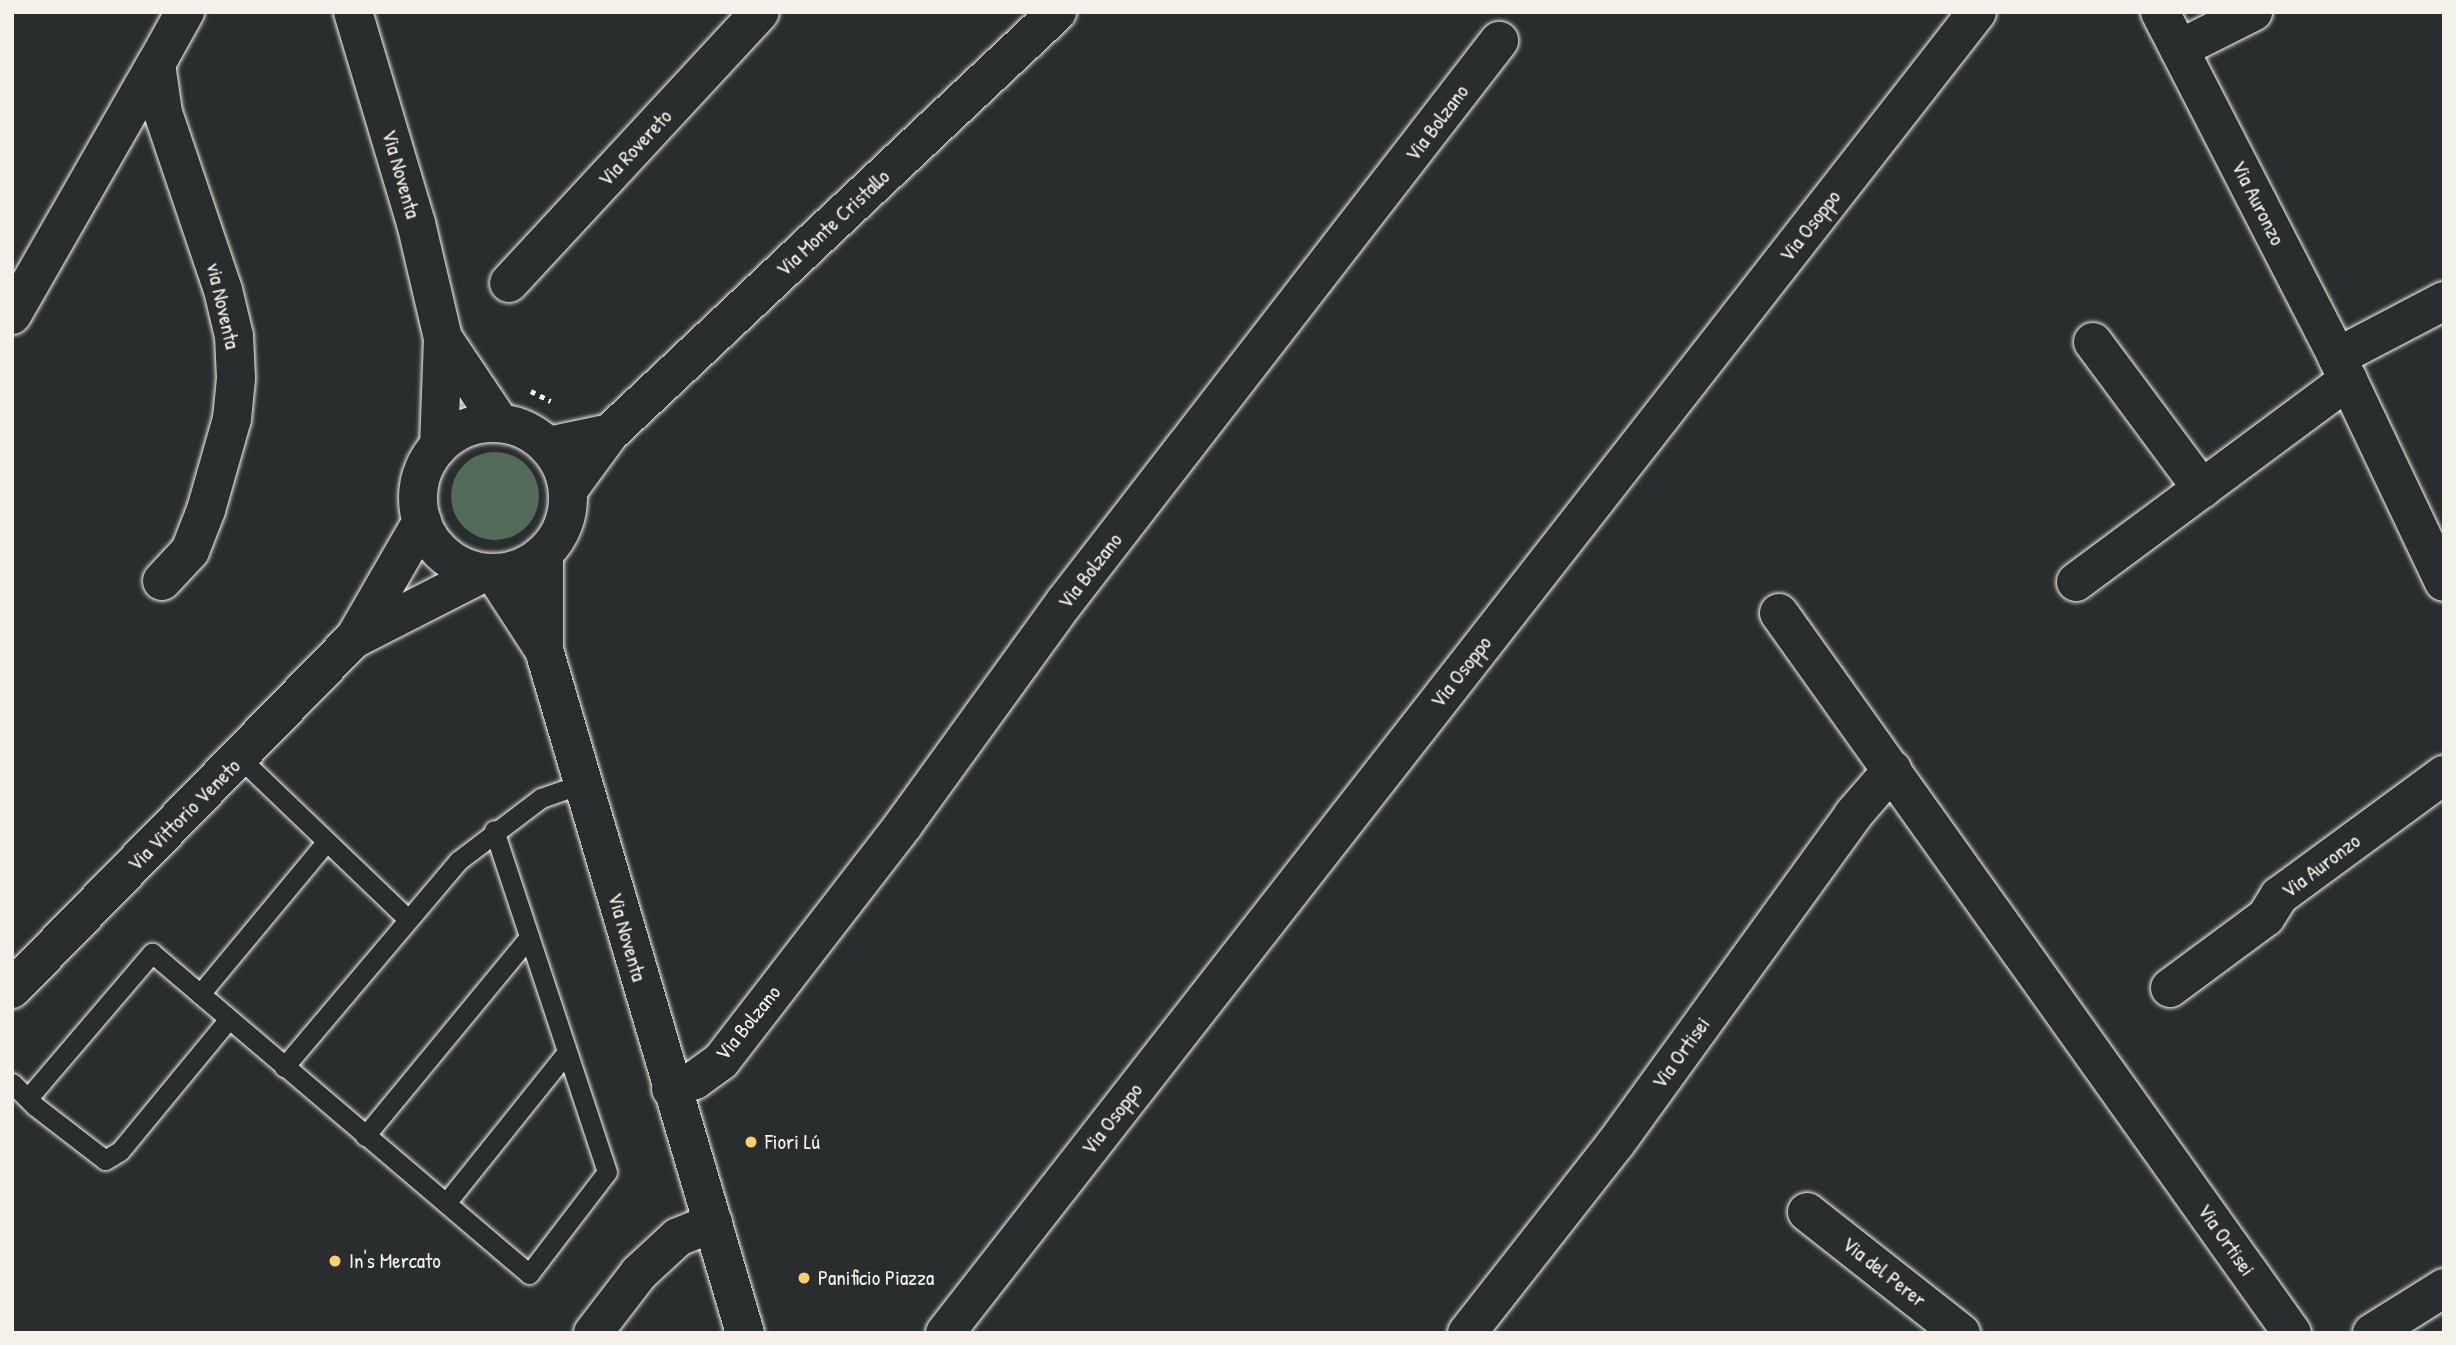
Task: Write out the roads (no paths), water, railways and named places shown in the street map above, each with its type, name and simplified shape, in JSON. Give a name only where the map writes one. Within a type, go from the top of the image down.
[{"type":"street","points":[[12,315],[185,12]]},
{"type":"street","name":"Via Noventa","points":[[353,12],[416,222],[443,338],[439,446]]},
{"type":"street","name":"Via Rovereto","points":[[509,283],[760,12]]},
{"type":"street","name":"Via Monte Cristallo","points":[[569,489],[610,433],[1057,12]]},
{"type":"street","name":"Via Osoppo","points":[[945,1333],[1978,12]]},
{"type":"street","name":"Via Auronzo","points":[[2160,12],[2343,368],[2444,582]]},
{"type":"street","points":[[2179,49],[2253,12]]},
{"type":"street","name":"Via Bolzano","points":[[671,1088],[695,1080],[721,1061],[904,824],[1065,603],[1499,41]]},
{"type":"street","name":"via Noventa","points":[[156,64],[163,113],[223,290],[234,336],[236,378],[232,419],[206,510],[190,551],[162,581]]},
{"type":"street","points":[[2076,582],[2202,489],[2343,368],[2444,301]]},
{"type":"street","name":"Via Noventa","points":[[443,338],[500,423]]},
{"type":"street","points":[[2093,342],[2202,489]]},
{"type":"street","points":[[500,423],[526,430],[548,446],[562,466],[569,489],[565,522],[544,554],[520,569],[488,573],[445,555],[422,521],[420,481],[439,446],[466,428],[500,423]]},
{"type":"street","points":[[548,446],[610,433]]},
{"type":"street","name":"Via Vittorio Veneto","points":[[12,989],[354,639],[422,521]]},
{"type":"street","name":"Via Noventa","points":[[544,554],[544,650],[580,784],[745,1333]]},
{"type":"street","name":"Via Noventa","points":[[488,573],[544,650]]},
{"type":"street","name":"Via Vittorio Veneto","points":[[354,639],[488,573]]},
{"type":"street","name":"Via Ortisei","points":[[1779,613],[2292,1333]]},
{"type":"street","name":"Via Ortisei","points":[[1466,1333],[1616,1143],[1853,815],[1892,770]]},
{"type":"street","name":"Via Auronzo","points":[[2170,988],[2266,917],[2279,896],[2444,775]]},
{"type":"street","name":"Via del Perer","points":[[1807,1212],[1961,1333]]},
{"type":"street","points":[[593,1333],[639,1273],[678,1237],[713,1223]]},
{"type":"street","points":[[2372,1333],[2440,1297]]},
{"type":"lane","points":[[240,758],[408,919]]},
{"type":"lane","points":[[284,1067],[458,861],[494,830],[541,798],[580,784]]},
{"type":"lane","points":[[28,1098],[152,953],[529,1275],[607,1172],[494,830]]},
{"type":"lane","points":[[200,994],[326,842]]},
{"type":"lane","points":[[365,1136],[529,937]]},
{"type":"lane","points":[[12,1083],[105,1160],[120,1151],[229,1018]]},
{"type":"lane","points":[[446,1203],[567,1052]]},
{"type":"place","name":"Fiori Lú","points":[[751,1142]]},
{"type":"place","name":"In's Mercato","points":[[335,1261]]},
{"type":"place","name":"Panificio Piazza","points":[[804,1278]]}]
